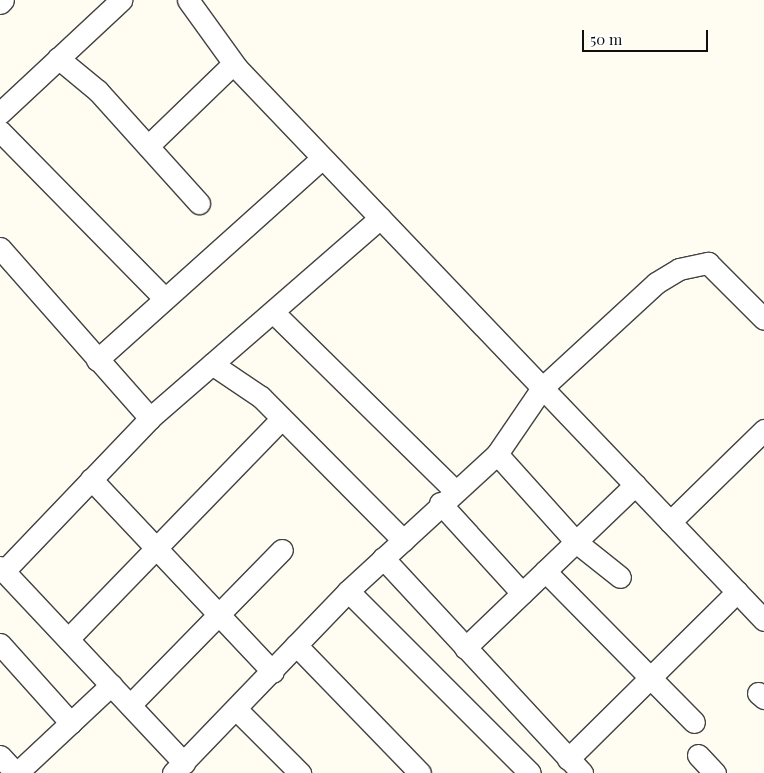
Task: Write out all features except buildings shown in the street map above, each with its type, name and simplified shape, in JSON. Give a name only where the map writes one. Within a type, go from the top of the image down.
[{"type":"street","points":[[0,3],[3,0]]},
{"type":"street","points":[[0,112],[121,0]]},
{"type":"street","points":[[188,0],[233,64],[764,620]]},
{"type":"street","points":[[58,58],[98,91],[199,203]]},
{"type":"street","points":[[148,146],[233,64]]},
{"type":"street","points":[[0,131],[165,299]]},
{"type":"street","points":[[97,360],[322,158]]},
{"type":"street","points":[[380,218],[150,418],[91,479],[4,577],[68,639],[130,705],[178,768],[273,672],[296,644],[348,591],[447,496],[497,454],[542,388],[656,282],[679,269],[708,263],[764,319]]},
{"type":"street","points":[[4,262],[150,418]]},
{"type":"street","points":[[273,312],[447,496],[522,593]]},
{"type":"street","points":[[212,364],[261,397],[403,540]]},
{"type":"street","points":[[68,639],[158,549],[281,419]]},
{"type":"street","points":[[670,522],[764,430]]},
{"type":"street","points":[[497,454],[576,542],[620,578]]},
{"type":"street","points":[[91,479],[273,672]]},
{"type":"street","points":[[465,648],[635,486]]},
{"type":"street","points":[[130,705],[282,550]]},
{"type":"street","points":[[383,558],[575,766],[651,678],[737,592]]},
{"type":"street","points":[[545,571],[694,722]]},
{"type":"street","points":[[348,591],[530,773]]},
{"type":"street","points":[[0,644],[71,722]]},
{"type":"street","points":[[296,644],[420,773]]},
{"type":"street","points":[[0,756],[16,773],[111,685]]},
{"type":"street","points":[[236,708],[300,773]]},
{"type":"street","points":[[698,755],[715,773]]}]
